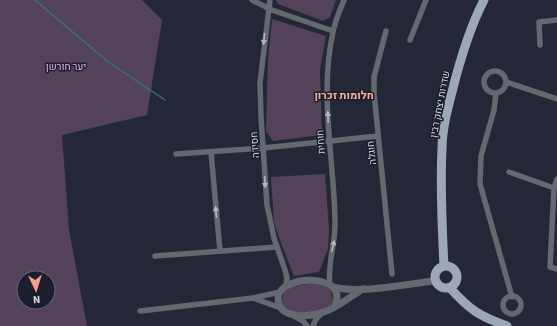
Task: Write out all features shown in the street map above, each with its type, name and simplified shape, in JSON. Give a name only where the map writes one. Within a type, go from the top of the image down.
[{"type":"main road","name":"שדרות יצחק רבין","points":[[444,266],[442,222],[442,149],[445,120],[461,56],[484,0]]},
{"type":"main road","points":[[444,266],[448,266],[454,270],[457,276],[456,283],[450,288],[442,289],[434,280],[434,276],[437,269],[444,266]]},
{"type":"main road","points":[[450,288],[474,311],[488,319],[508,326]]},
{"type":"street","points":[[252,0],[268,8],[333,31]]},
{"type":"street","name":"חסידה","points":[[270,0],[260,83],[267,205],[276,247],[287,278],[286,286]]},
{"type":"street","name":"חוחית","points":[[332,286],[329,270],[335,239],[335,222],[326,81],[333,31],[344,0]]},
{"type":"street","points":[[410,40],[426,0]]},
{"type":"street","points":[[540,45],[539,22],[557,20]]},
{"type":"street","name":"חוגלה","points":[[386,32],[374,77],[374,93],[392,274]]},
{"type":"street","points":[[493,72],[503,75],[506,82],[504,88],[496,93],[489,91],[484,86],[486,75],[493,72]]},
{"type":"street","points":[[506,82],[557,99]]},
{"type":"street","points":[[496,93],[494,110],[481,156],[480,184],[512,297]]},
{"type":"street","points":[[176,154],[264,148],[378,136]]},
{"type":"street","points":[[211,152],[220,251]]},
{"type":"street","points":[[509,172],[554,188]]},
{"type":"street","points":[[557,179],[554,188],[554,229],[550,267],[557,269]]},
{"type":"street","points":[[155,256],[276,247]]},
{"type":"street","points":[[281,308],[278,300],[280,292],[286,286],[306,281],[326,282],[342,290],[363,289],[434,280]]},
{"type":"street","points":[[332,286],[337,297],[334,307]]},
{"type":"street","points":[[313,326],[316,319],[322,313],[363,289]]},
{"type":"street","points":[[140,311],[253,298],[280,292]]},
{"type":"street","points":[[253,298],[281,308],[288,314],[304,321],[307,326]]},
{"type":"street","points":[[292,315],[322,313]]},
{"type":"green space","name":"יער חורשן","points":[[0,0],[142,0],[162,20],[147,115],[62,135],[69,230],[87,326],[0,326]]},
{"type":"green space","points":[[276,0],[336,0],[330,17],[323,21],[278,4]]},
{"type":"green space","points":[[272,19],[326,36],[320,69],[322,135],[273,141],[266,131],[268,59]]},
{"type":"green space","points":[[325,174],[329,230],[328,249],[319,272],[294,276],[274,222],[271,177]]},
{"type":"green space","points":[[321,284],[330,290],[332,303],[327,309],[300,313],[293,312],[284,307],[282,300],[284,292],[292,286]]},
{"type":"waterway","points":[[35,0],[107,61],[165,100]]},
{"type":"district","name":"חלומות זכרון","points":[[344,95]]}]
